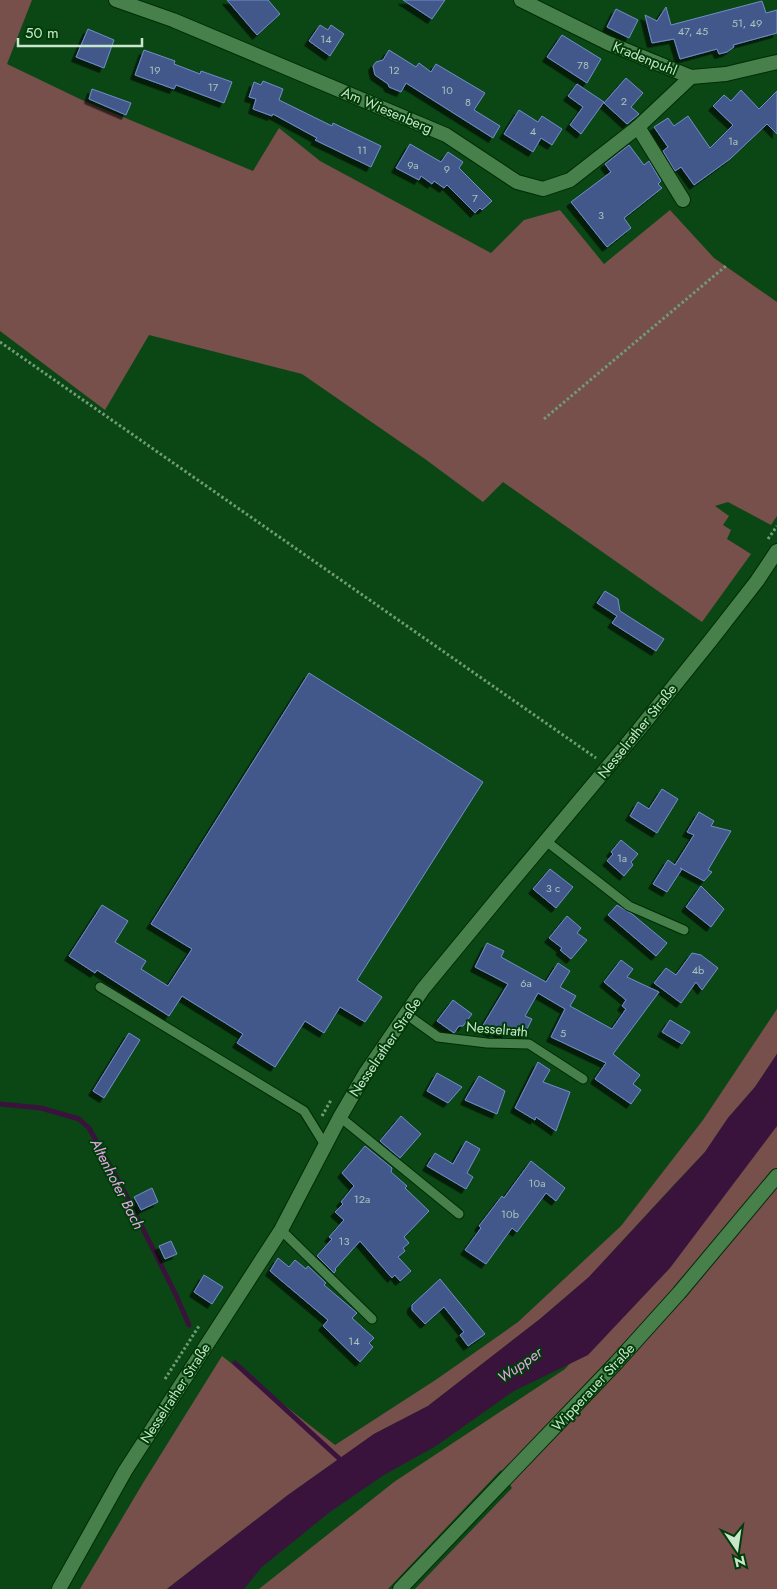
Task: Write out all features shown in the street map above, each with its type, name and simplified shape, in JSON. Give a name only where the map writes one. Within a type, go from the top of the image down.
[{"type":"street","name":"Am Wiesenberg","points":[[116,0],[173,20],[446,135],[517,182],[543,189],[570,180],[638,127],[691,77]]},
{"type":"street","name":"Kradenpuhl","points":[[520,0],[608,43],[691,77],[726,74],[777,62]]},
{"type":"street","points":[[638,127],[683,200]]},
{"type":"street","name":"Nesselrather Straße","points":[[59,1589],[125,1471],[280,1230],[365,1074],[423,989],[637,732],[711,640],[777,552]]},
{"type":"street","name":"Wipperauer Straße","points":[[400,1589],[616,1363],[679,1293],[777,1176]]},
{"type":"lane","points":[[546,841],[629,906],[684,930]]},
{"type":"lane","points":[[100,987],[304,1112],[325,1146]]},
{"type":"lane","name":"Nesselrath","points":[[406,1014],[438,1037],[487,1043],[529,1044],[583,1079]]},
{"type":"lane","points":[[340,1117],[459,1214]]},
{"type":"lane","points":[[280,1230],[372,1319]]},
{"type":"path","points":[[544,419],[727,265]]},
{"type":"path","points":[[0,342],[596,758]]},
{"type":"shaded area","points":[[0,0],[32,0],[7,64],[82,100],[253,171],[279,128],[320,161],[491,253],[524,220],[560,210],[604,264],[670,210],[714,258],[777,302],[777,516],[771,525],[728,502],[715,506],[729,516],[723,525],[731,530],[727,539],[751,554],[702,622],[503,482],[483,502],[425,459],[302,374],[149,335],[105,410],[0,331]]},
{"type":"shaded area","points":[[777,1009],[777,1054],[755,1087],[728,1118],[705,1152],[589,1277],[540,1319],[428,1406],[374,1434],[288,1495],[167,1589],[80,1589],[222,1356],[335,1445],[437,1379],[518,1322],[621,1226],[703,1120]]},
{"type":"shaded area","points":[[777,1113],[777,1589],[415,1589],[512,1488],[501,1470],[388,1589],[259,1589],[394,1482],[565,1369],[733,1177]]},
{"type":"water","name":"Wupper","points":[[777,1054],[777,1126],[670,1268],[588,1355],[514,1391],[436,1446],[384,1475],[330,1512],[262,1567],[244,1589],[167,1589],[288,1495],[374,1434],[428,1406],[540,1319],[589,1277],[705,1152],[728,1118],[755,1087]]},
{"type":"building","points":[[227,0],[268,0],[280,14],[257,35]]},
{"type":"building","points":[[403,0],[445,0],[432,19]]},
{"type":"building","points":[[762,1],[766,13],[777,10],[777,33],[733,45],[734,47],[727,52],[719,54],[717,49],[680,59],[674,39],[652,43],[645,15],[657,21],[666,7],[671,25]]},
{"type":"building","points":[[616,9],[638,20],[629,38],[607,27]]},
{"type":"building","points":[[320,25],[328,30],[331,25],[344,34],[330,56],[309,41]]},
{"type":"building","points":[[88,29],[114,40],[104,68],[76,57]]},
{"type":"building","points":[[562,35],[601,59],[587,83],[547,57]]},
{"type":"building","points":[[144,50],[175,61],[174,64],[200,74],[201,71],[232,82],[224,103],[176,85],[174,89],[135,75]]},
{"type":"building","points":[[389,50],[416,67],[419,63],[431,72],[436,64],[485,93],[474,110],[500,126],[493,138],[406,83],[401,92],[389,87],[388,84],[375,75],[373,66],[376,62],[383,60]]},
{"type":"building","points":[[626,78],[643,93],[631,107],[639,114],[627,124],[604,103]]},
{"type":"building","points":[[263,81],[283,89],[279,100],[332,126],[333,123],[381,146],[371,167],[315,140],[317,138],[273,114],[272,116],[253,109],[256,99],[249,97],[254,82],[261,85]]},
{"type":"building","points":[[577,84],[604,102],[581,134],[570,125],[583,107],[568,96]]},
{"type":"building","points":[[92,89],[131,103],[126,115],[89,99]]},
{"type":"building","points":[[741,90],[759,109],[777,91],[777,134],[767,124],[730,159],[694,185],[681,167],[675,171],[663,151],[668,147],[654,127],[668,118],[674,126],[688,116],[710,148],[733,125],[713,106],[724,95],[731,101]]},
{"type":"building","points":[[519,110],[538,122],[542,116],[562,129],[552,145],[541,138],[533,152],[504,134]]},
{"type":"building","points":[[410,144],[441,162],[448,152],[463,162],[459,168],[492,201],[482,210],[480,208],[475,213],[447,185],[444,188],[434,181],[432,184],[421,176],[419,180],[396,168]]},
{"type":"building","points":[[629,145],[644,165],[649,161],[661,181],[658,184],[662,188],[624,218],[631,228],[607,247],[571,202],[611,172],[605,164]]},
{"type":"building","points":[[605,591],[618,599],[620,611],[664,639],[656,651],[612,623],[617,616],[597,603]]},
{"type":"building","points":[[309,673],[483,782],[357,980],[382,997],[365,1022],[340,1007],[324,1033],[305,1021],[275,1067],[237,1043],[243,1034],[182,996],[169,1016],[97,970],[95,973],[69,956],[102,905],[128,921],[115,942],[146,961],[141,969],[168,986],[192,949],[151,924]]},
{"type":"building","points":[[662,789],[678,799],[657,833],[630,816],[638,802],[649,809]]},
{"type":"building","points":[[699,812],[714,821],[711,826],[731,831],[708,870],[712,872],[704,881],[682,869],[667,892],[653,884],[668,860],[675,865],[694,835],[687,832]]},
{"type":"building","points":[[621,840],[638,854],[631,862],[633,865],[624,876],[607,861],[613,854],[611,852]]},
{"type":"building","points":[[550,869],[573,887],[556,908],[533,889]]},
{"type":"building","points":[[701,886],[724,909],[711,927],[686,907]]},
{"type":"building","points":[[617,905],[632,914],[667,943],[656,956],[608,915]]},
{"type":"building","points":[[567,916],[581,928],[577,933],[587,940],[571,959],[560,950],[562,948],[549,938]]},
{"type":"building","points":[[487,943],[504,951],[501,957],[546,982],[558,963],[570,971],[560,987],[576,996],[570,1006],[612,1029],[626,1009],[622,1006],[626,1000],[604,982],[621,960],[633,969],[627,977],[659,992],[613,1054],[640,1075],[633,1084],[641,1090],[631,1104],[595,1079],[606,1063],[551,1037],[565,1009],[538,993],[525,1016],[532,1019],[524,1035],[510,1027],[504,1036],[495,1030],[493,1033],[482,1027],[508,984],[475,967]]},
{"type":"building","points":[[692,953],[701,955],[718,968],[702,990],[696,982],[681,1003],[654,983],[666,968],[676,975]]},
{"type":"building","points":[[453,1000],[472,1014],[463,1026],[459,1026],[454,1033],[437,1021]]},
{"type":"building","points":[[670,1020],[690,1032],[682,1044],[662,1032]]},
{"type":"building","points":[[129,1033],[140,1040],[104,1098],[93,1091]]},
{"type":"building","points":[[538,1062],[550,1070],[543,1082],[570,1092],[556,1131],[536,1117],[535,1120],[515,1108]]},
{"type":"building","points":[[437,1073],[462,1087],[448,1103],[427,1091]]},
{"type":"building","points":[[479,1076],[505,1091],[497,1114],[465,1100]]},
{"type":"building","points":[[401,1116],[421,1134],[400,1158],[380,1141]]},
{"type":"building","points":[[466,1141],[480,1149],[467,1173],[473,1177],[466,1189],[427,1166],[435,1153],[453,1164]]},
{"type":"building","points":[[365,1146],[392,1168],[391,1172],[407,1186],[405,1188],[429,1211],[404,1237],[409,1243],[403,1248],[405,1251],[398,1257],[411,1271],[400,1281],[395,1275],[392,1278],[360,1241],[335,1269],[334,1273],[317,1256],[332,1239],[329,1237],[344,1220],[335,1212],[343,1204],[341,1202],[354,1186],[342,1173]]},
{"type":"building","points":[[531,1161],[565,1188],[556,1201],[546,1193],[517,1232],[512,1228],[486,1264],[465,1250],[481,1228],[479,1226],[502,1196],[504,1198]]},
{"type":"building","points":[[152,1188],[158,1202],[141,1210],[134,1197]]},
{"type":"building","points":[[171,1241],[177,1254],[165,1259],[159,1246]]},
{"type":"building","points":[[278,1258],[289,1267],[295,1260],[306,1269],[308,1266],[326,1283],[324,1285],[357,1313],[352,1318],[374,1338],[369,1343],[373,1347],[360,1362],[323,1326],[328,1320],[270,1271]]},
{"type":"building","points":[[204,1275],[223,1287],[212,1304],[194,1292]]},
{"type":"building","points":[[440,1279],[485,1334],[468,1346],[460,1335],[464,1332],[444,1307],[425,1324],[412,1310],[412,1305]]},
{"type":"waterway","name":"Altenhofer Bach","points":[[0,1104],[41,1108],[79,1119],[89,1128],[124,1191],[189,1325]]},
{"type":"waterway","name":"Altenhofer Bach","points":[[235,1363],[343,1462]]}]
